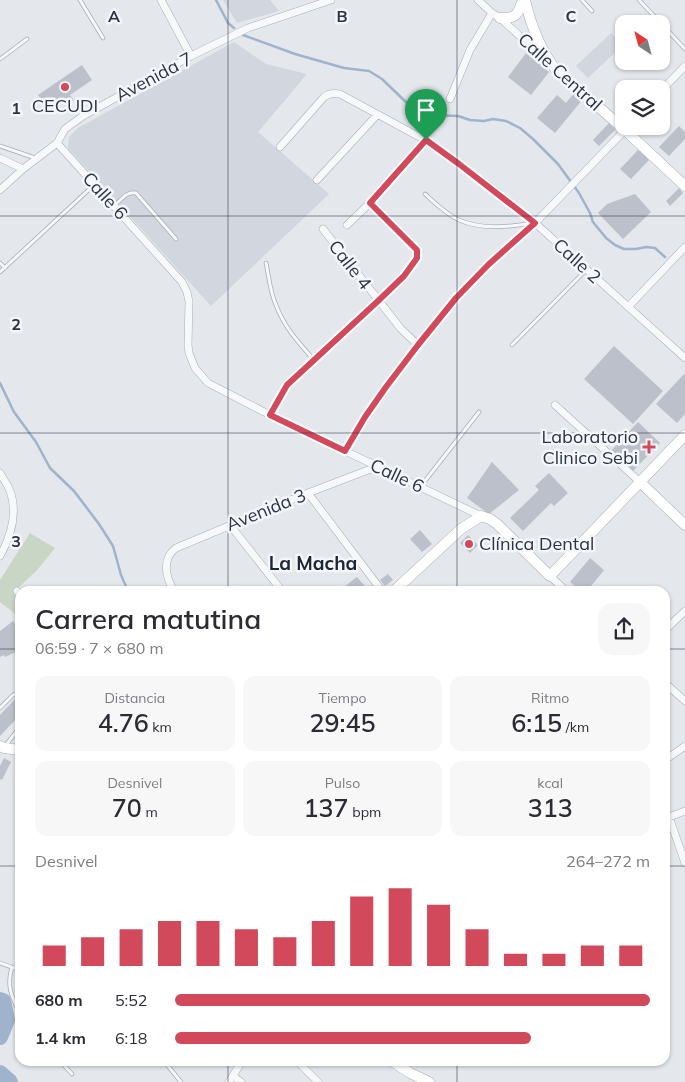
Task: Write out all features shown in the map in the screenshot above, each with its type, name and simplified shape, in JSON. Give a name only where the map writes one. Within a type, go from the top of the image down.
[{"type":"street","points":[[161,0],[191,56]]},
{"type":"street","name":"Avenida 7","points":[[0,190],[23,169],[57,143],[65,130],[82,116],[191,56],[248,28],[331,0]]},
{"type":"street","name":"Calle Central","points":[[478,0],[556,70],[615,119]]},
{"type":"street","points":[[450,99],[470,50],[496,15],[508,18],[513,17],[524,0]]},
{"type":"street","points":[[524,0],[537,41],[556,70]]},
{"type":"street","points":[[670,82],[685,66]]},
{"type":"street","name":"Calle 2","points":[[280,147],[324,97],[335,93],[340,94],[426,140],[486,183],[535,223],[685,358]]},
{"type":"street","points":[[317,180],[377,115]]},
{"type":"street","points":[[345,451],[365,417],[418,345],[456,298],[489,264],[535,223],[620,135]]},
{"type":"street","name":"Calle Central","points":[[633,135],[685,186]]},
{"type":"street","points":[[347,225],[370,203],[426,140]]},
{"type":"street","name":"Calle 6","points":[[57,143],[182,282],[189,302],[189,353],[198,374],[214,386],[270,415],[376,467],[490,519],[561,586]]},
{"type":"street","points":[[0,158],[23,169]]},
{"type":"street","points":[[270,415],[287,385],[404,276],[417,258],[417,250],[370,203]]},
{"type":"street","name":"Calle 4","points":[[323,230],[400,329],[418,345]]},
{"type":"street","points":[[628,306],[685,247]]},
{"type":"street","points":[[555,405],[685,525]]},
{"type":"street","points":[[550,576],[685,435]]},
{"type":"street","name":"Avenida 3","points":[[171,586],[166,565],[168,556],[176,548],[376,467]]},
{"type":"street","points":[[0,473],[10,490],[13,518],[6,544],[0,556]]},
{"type":"street","points":[[308,493],[378,586]]},
{"type":"street","points":[[402,586],[461,529],[481,516]]},
{"type":"street","points":[[230,525],[278,586]]},
{"type":"street","points":[[670,625],[685,610]]},
{"type":"street","points":[[670,688],[685,701]]},
{"type":"street","points":[[670,756],[685,746]]},
{"type":"street","points":[[1,749],[15,751]]},
{"type":"street","points":[[670,817],[685,811]]},
{"type":"street","points":[[670,820],[685,863]]},
{"type":"street","points":[[239,1066],[231,1079],[241,1082]]},
{"type":"street","points":[[302,1066],[318,1082]]},
{"type":"street","points":[[400,1066],[429,1082]]},
{"type":"lane","points":[[80,0],[103,38]]},
{"type":"lane","points":[[582,0],[592,11]]},
{"type":"lane","points":[[640,0],[685,49]]},
{"type":"lane","points":[[0,59],[27,39]]},
{"type":"lane","points":[[0,146],[37,159]]},
{"type":"lane","points":[[0,272],[94,185]]},
{"type":"lane","points":[[114,206],[126,194],[136,193],[176,238]]},
{"type":"lane","points":[[425,194],[458,220],[473,224],[506,226],[535,223]]},
{"type":"lane","points":[[0,263],[5,268]]},
{"type":"lane","points":[[266,263],[275,304],[281,318],[288,330],[314,360]]},
{"type":"lane","points":[[512,345],[586,269]]},
{"type":"lane","points":[[421,486],[479,412]]},
{"type":"lane","points":[[0,708],[15,694]]},
{"type":"lane","points":[[1,749],[15,733]]},
{"type":"lane","points":[[0,963],[15,968]]},
{"type":"lane","points":[[12,967],[9,986],[15,1003]]},
{"type":"lane","points":[[65,1066],[72,1074]]},
{"type":"lane","points":[[168,1066],[181,1082]]},
{"type":"shaded area","points":[[223,0],[270,0],[279,11],[237,23]]},
{"type":"shaded area","points":[[611,33],[615,37],[615,53],[588,78],[576,66]]},
{"type":"shaded area","points":[[234,42],[266,64],[307,74],[258,132],[329,194],[211,306],[68,148],[69,137],[78,128]]},
{"type":"green space","points":[[30,533],[55,548],[38,569],[20,586],[15,586],[13,593],[15,595],[15,615],[0,602],[0,580]]},
{"type":"building","points":[[526,53],[549,72],[531,95],[508,77]]},
{"type":"building","name":"CECUDI","points":[[82,65],[92,80],[70,95],[74,100],[66,106],[61,100],[48,109],[38,95]]},
{"type":"building","points":[[575,92],[583,99],[555,133],[537,118],[557,95],[566,103]]},
{"type":"building","points":[[609,123],[615,130],[599,146],[593,140]]},
{"type":"building","points":[[679,126],[685,132],[685,139],[669,156],[659,147]]},
{"type":"building","points":[[638,150],[649,160],[631,179],[620,169]]},
{"type":"building","points":[[679,188],[683,193],[670,206],[666,201]]},
{"type":"building","points":[[635,194],[651,212],[623,239],[598,213],[607,204]]},
{"type":"building","points":[[614,346],[663,391],[633,424],[584,379]]},
{"type":"building","points":[[684,374],[685,414],[677,423],[656,404]]},
{"type":"building","points":[[638,422],[660,443],[633,471],[611,451]]},
{"type":"building","points":[[492,462],[519,490],[489,514],[467,498]]},
{"type":"building","points":[[549,473],[568,493],[554,506],[551,503],[523,531],[510,518],[539,490],[535,486]]},
{"type":"building","points":[[420,530],[432,544],[422,552],[410,539]]},
{"type":"building","name":"Clínica Dental","points":[[468,535],[478,545],[470,553],[460,543]]},
{"type":"building","points":[[590,558],[604,570],[591,586],[575,586],[570,582]]},
{"type":"building","points":[[388,574],[393,580],[385,586],[380,580]]},
{"type":"building","points":[[357,577],[365,586],[345,586]]},
{"type":"building","points":[[13,621],[15,624],[15,652],[5,657],[4,655],[0,657],[0,631]]},
{"type":"building","points":[[15,699],[15,720],[0,736],[0,715]]},
{"type":"building","points":[[4,758],[11,762],[2,780],[0,779],[0,766]]},
{"type":"waterway","points":[[216,0],[228,23],[234,28]]},
{"type":"waterway","points":[[243,35],[295,54],[344,68],[369,71],[382,79],[408,104],[432,115],[458,116],[470,120],[484,121],[493,119],[506,121],[520,128],[558,164],[579,193],[593,222],[606,238],[624,249],[655,248],[665,257]]},
{"type":"waterway","points":[[0,383],[14,412],[36,442],[50,468],[74,491],[113,546],[126,586]]},
{"type":"waterway","points":[[0,1000],[3,1001],[7,1020],[0,1037]]},
{"type":"waterway","points":[[0,1073],[10,1082]]},
{"type":"place","name":"CECUDI","points":[[65,87]]},
{"type":"place","name":"Laboratorio Clinico Sebi","points":[[649,447]]},
{"type":"place","name":"Clínica Dental","points":[[469,544]]},
{"type":"district","name":"La Macha","points":[[313,563]]},
{"type":"route","points":[[426,140],[492,188],[535,223],[489,264],[456,298],[386,387],[345,451],[270,415],[287,385],[404,276],[417,258],[417,250],[370,203],[426,140]]}]
